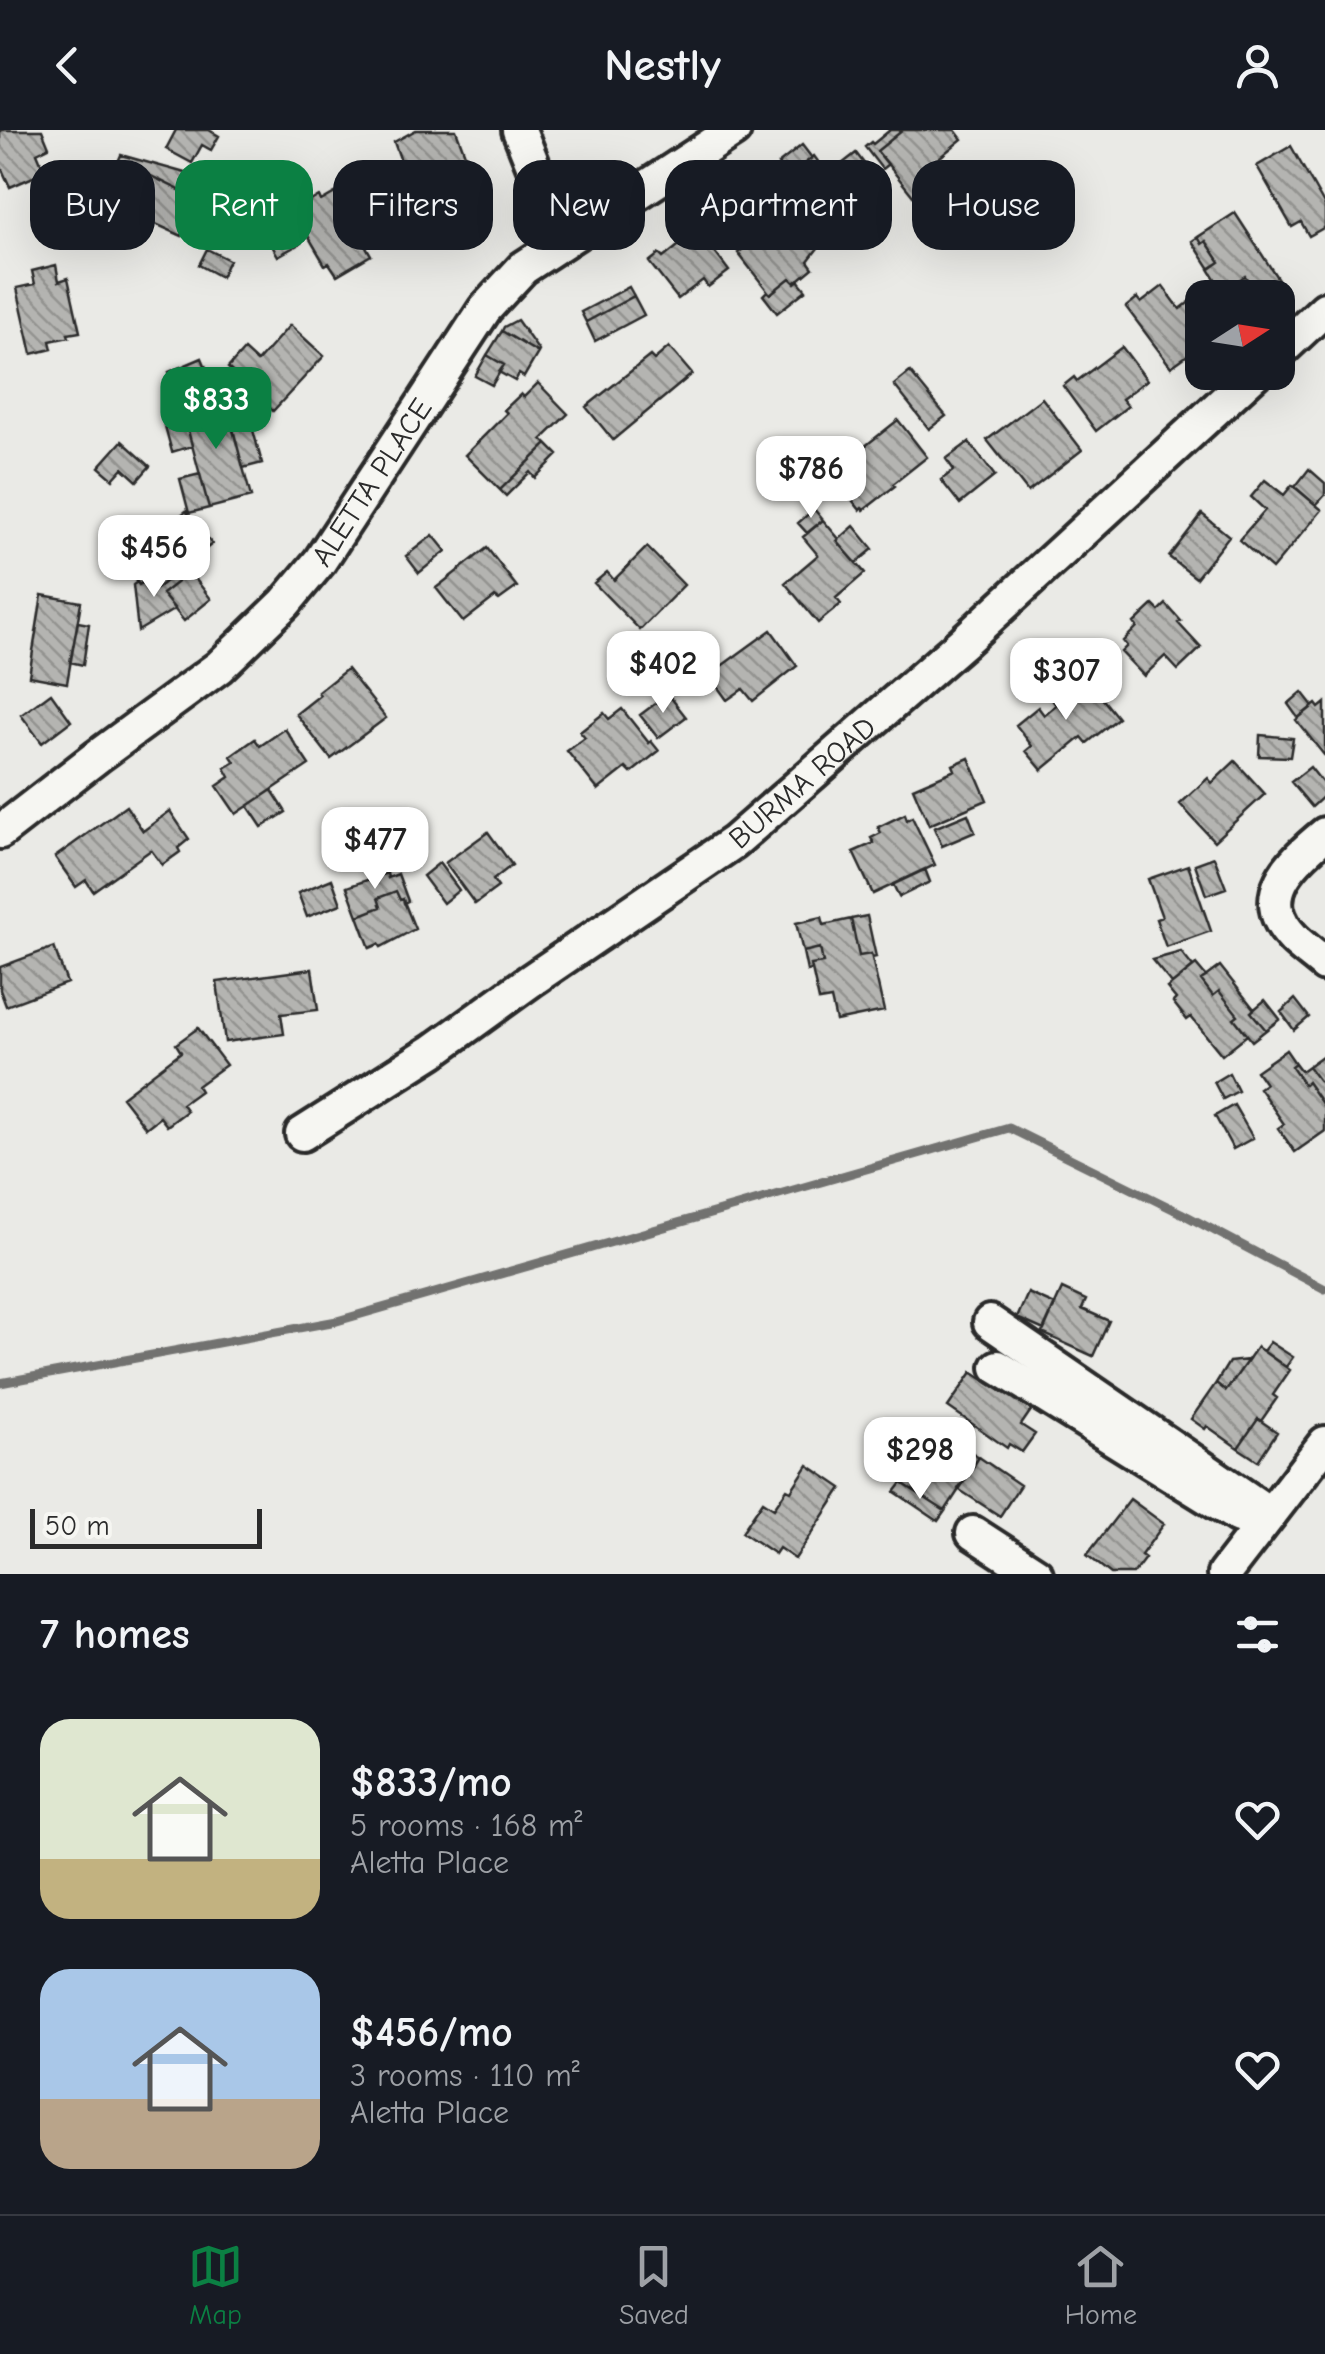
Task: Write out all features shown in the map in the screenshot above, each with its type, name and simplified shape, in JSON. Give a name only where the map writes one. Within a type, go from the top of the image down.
[{"type":"street","points":[[519,130],[530,160]]},
{"type":"street","name":"ALETTA PLACE","points":[[645,188],[734,130]]},
{"type":"street","name":"ALETTA PLACE","points":[[0,832],[219,667],[285,603],[320,561],[485,309],[524,268],[550,250]]},
{"type":"street","points":[[1295,337],[1325,309]]},
{"type":"street","name":"BURMA ROAD","points":[[302,1134],[433,1051],[734,842],[964,642],[1237,390]]},
{"type":"street","points":[[1325,834],[1284,873],[1276,895],[1278,916],[1292,938],[1325,964]]},
{"type":"street","points":[[990,1322],[1264,1521]]},
{"type":"street","points":[[998,1367],[1264,1521]]},
{"type":"street","points":[[1224,1574],[1325,1443]]},
{"type":"street","points":[[973,1534],[1036,1574]]},
{"type":"building","points":[[0,130],[42,130],[49,147],[37,153],[40,160],[30,160],[30,178],[10,187],[0,165]]},
{"type":"building","points":[[176,130],[209,130],[219,136],[211,150],[202,145],[194,160],[166,149]]},
{"type":"building","points":[[416,130],[456,130],[467,160],[401,160],[394,142]]},
{"type":"building","points":[[890,130],[903,130],[877,151],[885,160],[875,160],[865,147]]},
{"type":"building","points":[[903,130],[955,130],[962,139],[936,160],[912,160],[912,195],[892,170],[892,160],[884,160],[877,151]]},
{"type":"building","points":[[802,145],[812,158],[809,160],[783,160]]},
{"type":"building","points":[[1291,146],[1325,206],[1325,227],[1309,236],[1301,222],[1292,227],[1257,166]]},
{"type":"building","points":[[155,165],[175,170],[175,188],[155,178]]},
{"type":"building","points":[[155,178],[175,188],[175,233],[155,224]]},
{"type":"building","points":[[333,194],[333,250],[368,250],[371,255],[337,275],[329,263],[325,265],[313,244],[313,200],[319,196],[321,201]]},
{"type":"building","points":[[1235,213],[1278,279],[1248,280],[1245,276],[1239,280],[1216,280],[1209,269],[1220,262],[1206,241],[1202,244],[1198,237]]},
{"type":"building","points":[[1198,237],[1202,244],[1206,241],[1220,262],[1210,269],[1192,241]]},
{"type":"building","points":[[206,250],[229,260],[221,277],[199,265]]},
{"type":"building","points":[[673,250],[713,250],[729,271],[708,287],[703,280],[678,299],[649,262],[659,254],[663,258]]},
{"type":"building","points":[[816,250],[808,261],[813,268],[795,283],[790,278],[770,294],[738,253]]},
{"type":"building","points":[[56,265],[59,281],[68,278],[80,332],[50,341],[52,349],[32,354],[17,288],[35,284],[32,271]]},
{"type":"building","points":[[790,278],[795,283],[798,280],[806,290],[777,313],[763,295]]},
{"type":"building","points":[[1163,286],[1180,309],[1185,305],[1185,357],[1171,367],[1126,307],[1137,298],[1141,303]]},
{"type":"building","points":[[629,287],[634,296],[586,322],[581,312]]},
{"type":"building","points":[[634,296],[644,315],[595,341],[586,322]]},
{"type":"building","points":[[517,320],[539,351],[538,353],[502,331]]},
{"type":"building","points":[[290,325],[324,356],[273,411],[228,368],[244,350],[257,362]]},
{"type":"building","points":[[502,331],[538,353],[524,377],[519,374],[515,381],[499,372],[504,365],[487,355]]},
{"type":"building","points":[[669,347],[692,374],[613,440],[586,407],[650,356],[654,360]]},
{"type":"building","points":[[1122,347],[1147,380],[1122,399],[1128,406],[1096,431],[1063,386],[1074,377],[1077,381]]},
{"type":"building","points":[[487,355],[504,365],[492,385],[475,376]]},
{"type":"building","points":[[202,358],[215,389],[181,403],[169,372]]},
{"type":"building","points":[[910,372],[946,416],[929,429],[894,385]]},
{"type":"building","points":[[538,383],[568,414],[542,439],[547,444],[500,490],[465,455],[507,413],[504,410]]},
{"type":"building","points":[[224,397],[251,497],[209,508],[182,408]]},
{"type":"building","points":[[1042,398],[1082,450],[1028,492],[987,440]]},
{"type":"building","points":[[248,412],[262,463],[243,468],[230,417]]},
{"type":"building","points":[[184,414],[192,446],[172,452],[163,419]]},
{"type":"building","points":[[898,420],[927,457],[860,510],[831,473]]},
{"type":"building","points":[[122,441],[150,466],[137,481],[123,468],[113,479],[99,467]]},
{"type":"building","points":[[969,442],[995,476],[960,504],[941,480],[954,470],[946,459]]},
{"type":"building","points":[[547,444],[558,455],[535,478],[530,472],[506,496],[500,490]]},
{"type":"building","points":[[1309,469],[1325,483],[1325,495],[1316,505],[1295,487]]},
{"type":"building","points":[[200,474],[209,508],[189,513],[180,479]]},
{"type":"building","points":[[1265,480],[1284,495],[1292,485],[1322,510],[1272,569],[1239,540],[1265,510],[1251,497]]},
{"type":"building","points":[[814,509],[823,520],[807,533],[798,523]]},
{"type":"building","points":[[186,511],[212,544],[156,589],[148,578],[139,585],[122,563]]},
{"type":"building","points":[[1202,514],[1229,536],[1196,578],[1169,557]]},
{"type":"building","points":[[823,520],[865,573],[836,598],[841,604],[818,623],[785,583],[818,555],[803,537]]},
{"type":"building","points":[[854,526],[873,549],[856,563],[837,541]]},
{"type":"building","points":[[433,535],[446,551],[419,573],[406,556]]},
{"type":"building","points":[[647,547],[684,585],[640,630],[594,583],[607,572],[614,580]]},
{"type":"building","points":[[487,548],[517,587],[499,600],[495,597],[463,622],[436,588]]},
{"type":"building","points":[[185,566],[190,572],[162,594],[175,609],[138,631],[133,585],[148,578],[156,589]]},
{"type":"building","points":[[190,572],[211,599],[184,621],[162,594]]},
{"type":"building","points":[[42,595],[81,602],[67,683],[29,676]]},
{"type":"building","points":[[1166,604],[1201,648],[1178,670],[1165,656],[1144,676],[1121,652],[1127,646],[1123,641],[1137,627],[1134,623],[1153,605],[1159,611]]},
{"type":"building","points":[[78,622],[89,624],[83,665],[70,662]]},
{"type":"building","points":[[771,630],[797,666],[753,701],[743,689],[727,700],[709,675]]},
{"type":"building","points":[[347,669],[386,718],[331,759],[296,714]]},
{"type":"building","points":[[1084,676],[1118,718],[1087,743],[1082,737],[1042,770],[1026,751],[1032,746],[1016,725],[1038,707],[1044,715],[1056,705],[1053,701]]},
{"type":"building","points":[[1302,692],[1313,706],[1298,718],[1288,704]]},
{"type":"building","points":[[51,693],[71,721],[42,743],[21,715]]},
{"type":"building","points":[[668,694],[686,717],[658,738],[640,715]]},
{"type":"building","points":[[1325,703],[1324,755],[1296,720],[1316,704],[1319,708]]},
{"type":"building","points":[[622,709],[659,751],[631,773],[626,768],[598,790],[567,751],[585,738],[580,732],[604,713],[609,719]]},
{"type":"building","points":[[285,729],[309,765],[236,814],[217,786],[230,777],[225,768],[235,762],[231,756],[255,739],[260,746]]},
{"type":"building","points":[[1260,735],[1293,738],[1290,757],[1259,756]]},
{"type":"building","points":[[969,758],[987,800],[929,825],[913,788],[955,770],[953,765]]},
{"type":"building","points":[[1235,761],[1265,794],[1214,841],[1180,804],[1208,778],[1212,783]]},
{"type":"building","points":[[1310,767],[1325,786],[1325,795],[1312,807],[1291,782]]},
{"type":"building","points":[[272,790],[286,812],[262,827],[248,806]]},
{"type":"building","points":[[126,806],[143,831],[170,811],[189,839],[178,848],[180,852],[162,865],[151,850],[93,891],[86,880],[76,887],[55,857]]},
{"type":"building","points":[[905,814],[907,820],[912,817],[935,865],[873,894],[853,852],[874,843],[871,838],[881,833],[878,827]]},
{"type":"building","points":[[968,814],[975,832],[942,846],[934,828]]},
{"type":"building","points":[[488,832],[512,865],[493,880],[498,887],[475,904],[445,863]]},
{"type":"building","points":[[1214,857],[1226,888],[1206,895],[1195,864]]},
{"type":"building","points":[[439,863],[459,890],[443,903],[423,876]]},
{"type":"building","points":[[1188,865],[1211,931],[1166,947],[1156,919],[1162,917],[1148,879]]},
{"type":"building","points":[[925,869],[930,882],[899,897],[893,884]]},
{"type":"building","points":[[387,873],[388,878],[398,874],[408,901],[400,900],[396,891],[378,898],[381,907],[358,916],[347,887]]},
{"type":"building","points":[[332,879],[341,904],[307,917],[298,893]]},
{"type":"building","points":[[396,891],[415,929],[381,947],[379,944],[370,948],[358,916],[381,907],[378,898]]},
{"type":"building","points":[[867,916],[876,957],[872,958],[871,954],[859,956],[851,919]]},
{"type":"building","points":[[822,917],[824,925],[851,919],[859,956],[871,954],[884,1011],[836,1021],[831,999],[819,1001],[811,965],[823,963],[820,948],[803,952],[796,923]]},
{"type":"building","points":[[54,947],[67,983],[6,1006],[0,990],[0,967]]},
{"type":"building","points":[[820,948],[823,963],[811,965],[812,970],[807,971],[803,952]]},
{"type":"building","points":[[1181,952],[1193,967],[1172,984],[1152,960]]},
{"type":"building","points":[[1196,965],[1206,977],[1201,980],[1213,996],[1219,991],[1238,1015],[1234,1018],[1247,1035],[1222,1055],[1191,1017],[1187,1020],[1167,988]]},
{"type":"building","points":[[1220,966],[1266,1030],[1252,1041],[1219,991],[1213,996],[1201,980]]},
{"type":"building","points":[[312,969],[318,1010],[281,1014],[284,1034],[225,1042],[217,982]]},
{"type":"building","points":[[1295,999],[1309,1017],[1294,1030],[1281,1012]]},
{"type":"building","points":[[1265,1000],[1280,1019],[1266,1030],[1251,1012]]},
{"type":"building","points":[[198,1028],[226,1065],[197,1086],[200,1091],[182,1104],[187,1111],[167,1126],[160,1117],[146,1128],[122,1097],[181,1052],[176,1044]]},
{"type":"building","points":[[1286,1050],[1295,1063],[1291,1066],[1325,1108],[1325,1131],[1295,1152],[1278,1128],[1284,1124],[1259,1088],[1265,1084],[1256,1071]]},
{"type":"building","points":[[1325,1054],[1325,1082],[1322,1085],[1308,1066]]},
{"type":"building","points":[[1295,1063],[1301,1071],[1308,1066],[1322,1085],[1325,1082],[1325,1099],[1321,1102],[1291,1066]]},
{"type":"building","points":[[1229,1073],[1238,1091],[1223,1099],[1214,1082]]},
{"type":"building","points":[[1234,1105],[1253,1138],[1233,1149],[1215,1116]]},
{"type":"building","points":[[1062,1289],[1086,1300],[1082,1309],[1109,1321],[1093,1356],[1042,1333]]},
{"type":"building","points":[[1028,1293],[1055,1305],[1044,1330],[1017,1318]]},
{"type":"building","points":[[1270,1342],[1293,1357],[1286,1367],[1263,1351]]},
{"type":"building","points":[[1257,1347],[1290,1370],[1273,1395],[1277,1398],[1238,1448],[1191,1419],[1216,1383],[1226,1391]]},
{"type":"building","points":[[1248,1360],[1226,1391],[1216,1383],[1229,1362]]},
{"type":"building","points":[[972,1372],[1004,1393],[1007,1387],[1034,1406],[1021,1425],[1035,1434],[1022,1452],[1009,1444],[1007,1448],[948,1407]]},
{"type":"building","points":[[1258,1419],[1277,1432],[1258,1461],[1238,1448]]},
{"type":"building","points":[[947,1437],[979,1457],[969,1474],[937,1453]]},
{"type":"building","points":[[926,1446],[969,1474],[945,1511],[902,1483]]},
{"type":"building","points":[[979,1457],[1020,1485],[1000,1516],[958,1489]]},
{"type":"building","points":[[808,1465],[842,1488],[795,1559],[779,1548],[775,1554],[742,1532],[763,1501],[774,1508]]},
{"type":"building","points":[[902,1483],[945,1511],[938,1521],[895,1492]]},
{"type":"building","points":[[1130,1499],[1164,1524],[1141,1555],[1145,1558],[1133,1574],[1111,1574],[1087,1555]]},
{"type":"waterway","points":[[0,1383],[337,1321],[1009,1128],[1325,1289]]}]
